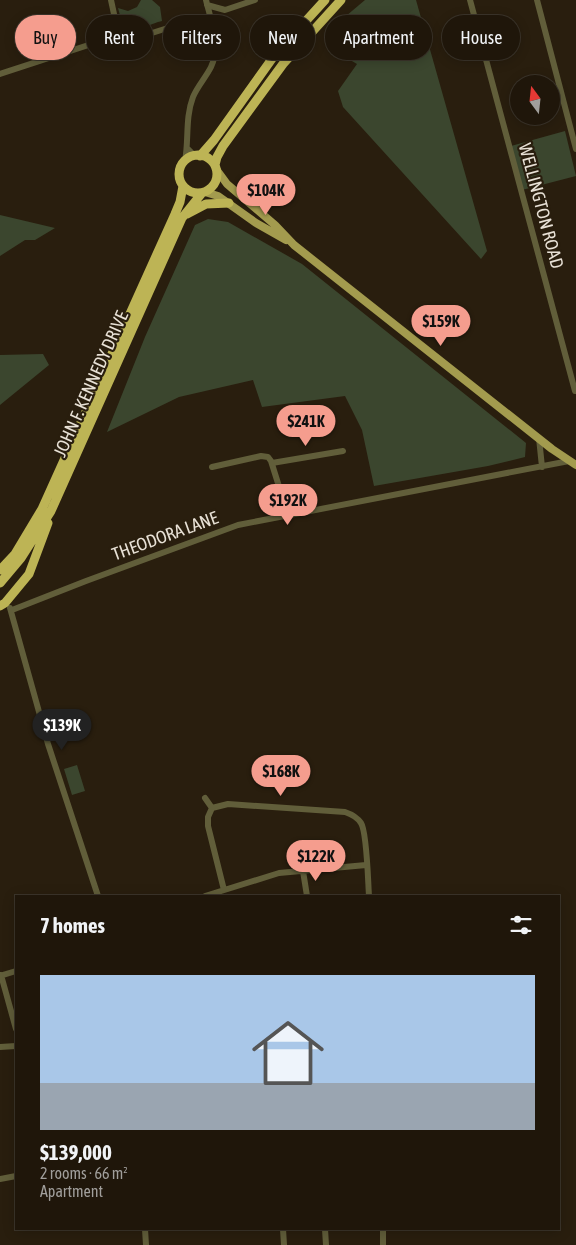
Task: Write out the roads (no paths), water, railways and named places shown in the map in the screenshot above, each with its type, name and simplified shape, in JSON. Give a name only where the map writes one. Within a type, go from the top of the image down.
[{"type":"highway","points":[[185,161],[198,156],[214,140],[274,56],[325,0]]},
{"type":"highway","name":"JOHN F. KENNEDY DRIVE","points":[[0,583],[21,558],[51,511],[182,218],[204,192],[215,184],[217,177],[216,167],[223,146],[283,64],[341,0]]},
{"type":"highway","points":[[198,156],[210,159],[216,167]]},
{"type":"highway","name":"JOHN F. KENNEDY DRIVE","points":[[0,570],[14,554],[42,509],[180,202],[183,186],[180,174],[181,167],[185,161]]},
{"type":"highway","points":[[183,186],[193,193],[204,192]]},
{"type":"highway","points":[[182,218],[196,208],[206,204],[229,203]]},
{"type":"highway","points":[[2,605],[29,574],[51,511]]},
{"type":"main road","points":[[216,167],[227,184],[275,225],[294,245]]},
{"type":"main road","points":[[204,192],[215,194],[256,223],[294,245],[573,463]]},
{"type":"street","points":[[111,0],[114,15]]},
{"type":"street","points":[[207,3],[226,10],[255,0]]},
{"type":"street","name":"WELLINGTON ROAD","points":[[470,0],[574,377],[575,391]]},
{"type":"street","points":[[536,0],[576,149]]},
{"type":"street","points":[[185,161],[188,116],[194,95],[212,65],[216,53],[207,3]]},
{"type":"street","points":[[0,74],[86,46]]},
{"type":"street","points":[[187,148],[198,156]]},
{"type":"street","points":[[539,438],[542,467]]},
{"type":"street","points":[[272,463],[343,451]]},
{"type":"street","points":[[212,467],[261,456],[268,457],[272,463],[288,515]]},
{"type":"street","name":"THEODORA LANE","points":[[12,610],[220,531],[247,523],[542,467],[573,463]]},
{"type":"street","points":[[2,605],[12,610],[48,744],[98,895]]},
{"type":"street","points":[[204,798],[212,808]]},
{"type":"street","points":[[212,808],[228,804],[352,814],[361,823],[365,836],[369,895]]},
{"type":"street","points":[[212,808],[208,817],[208,826],[224,890]]},
{"type":"street","points":[[208,895],[274,875],[366,866]]},
{"type":"street","points":[[304,871],[307,895]]},
{"type":"street","points":[[15,971],[0,975],[15,1025]]},
{"type":"street","points":[[0,1047],[15,1046]]},
{"type":"street","points":[[0,1179],[15,1176]]},
{"type":"street","points":[[145,1230],[146,1245]]},
{"type":"street","points":[[283,1230],[284,1245]]},
{"type":"street","points":[[325,1230],[326,1245]]},
{"type":"street","points":[[382,1230],[383,1245]]}]
